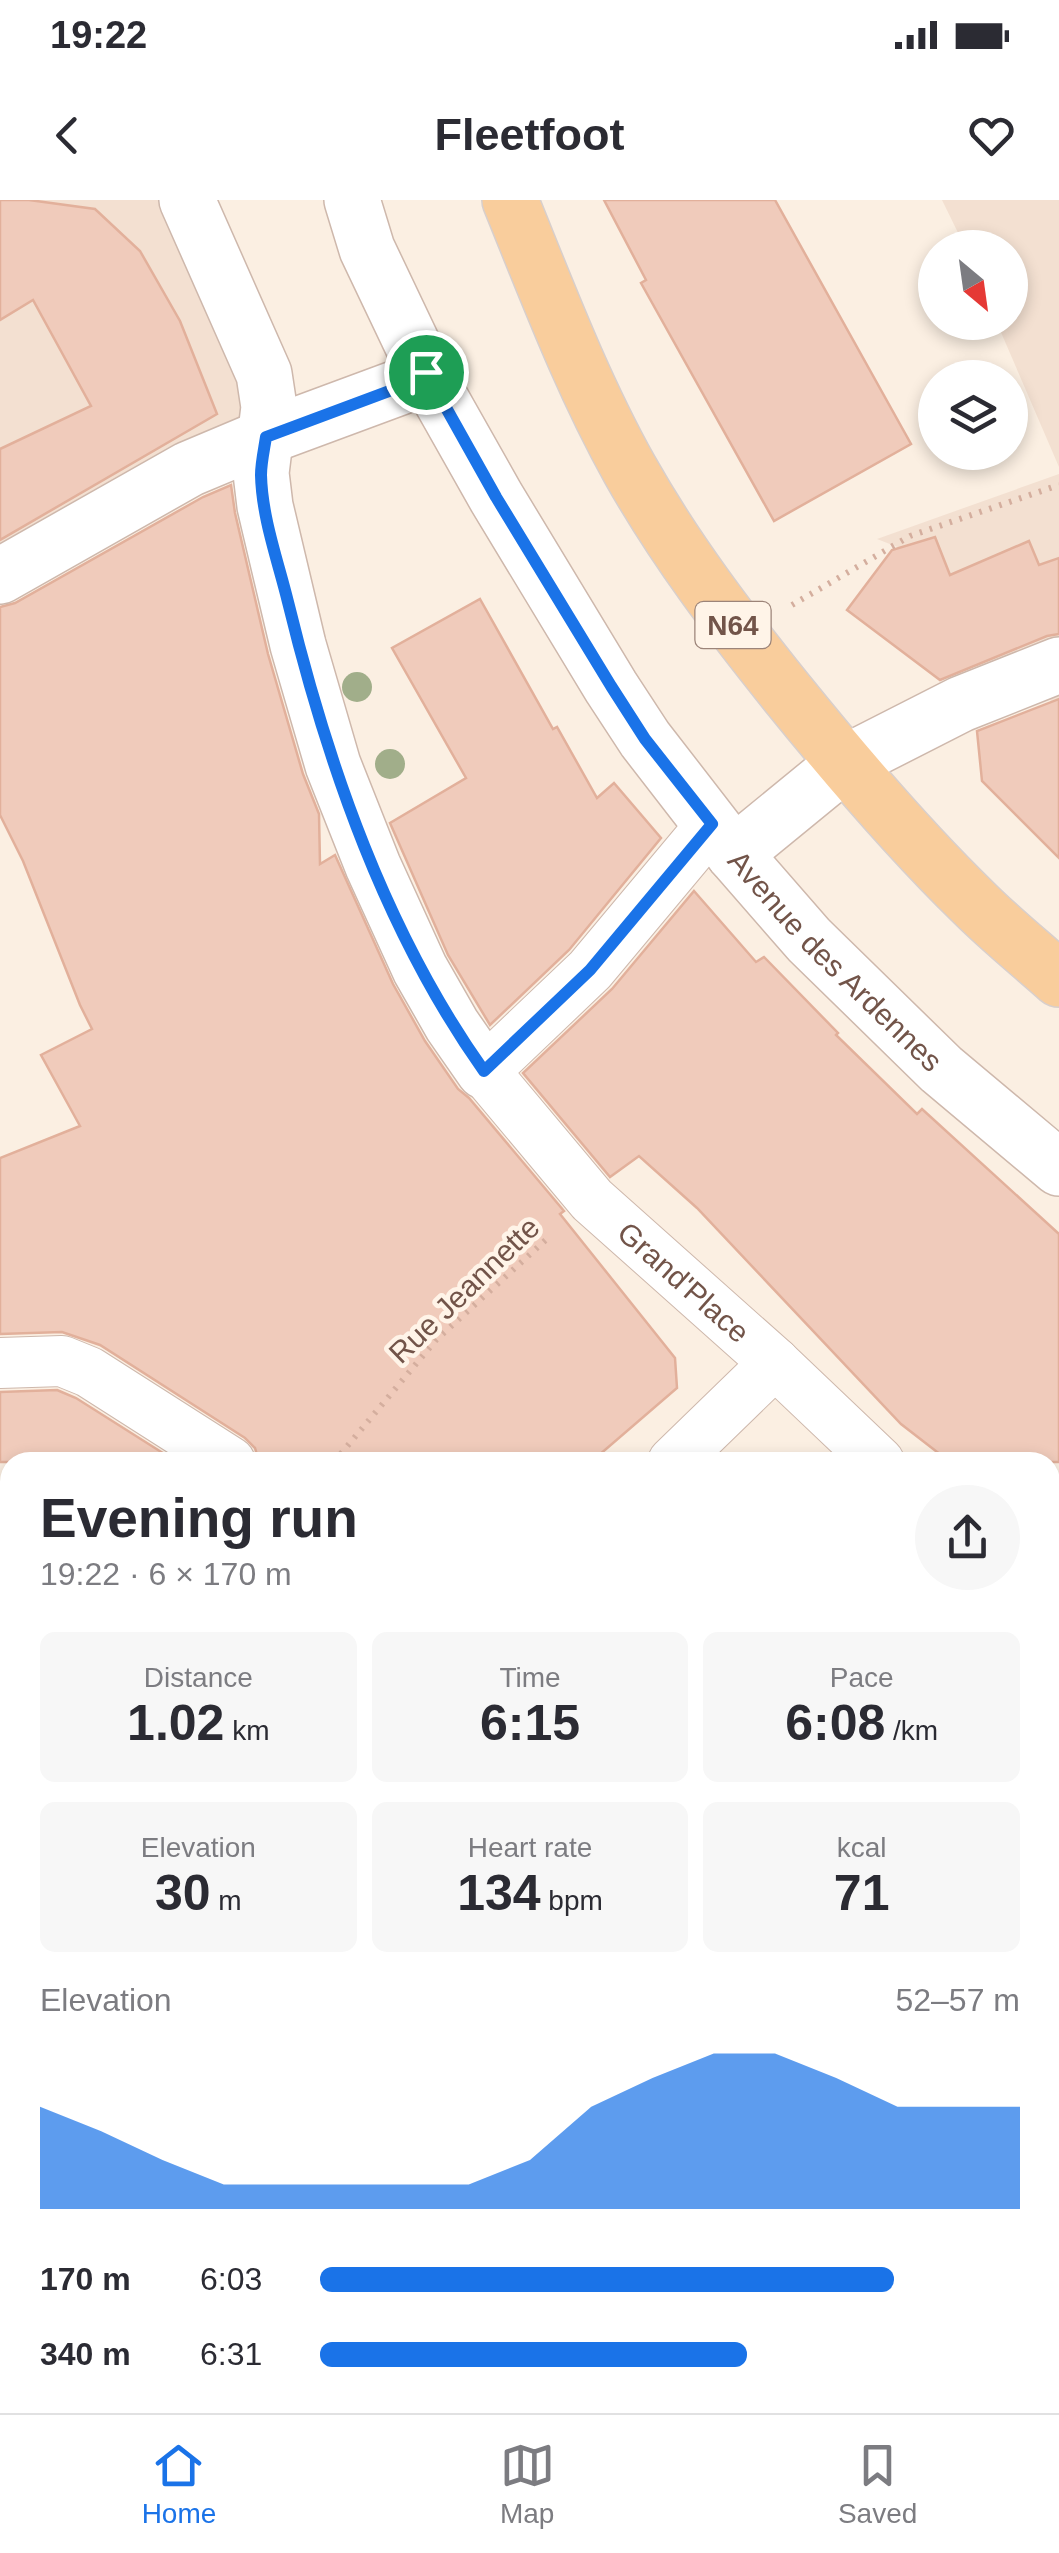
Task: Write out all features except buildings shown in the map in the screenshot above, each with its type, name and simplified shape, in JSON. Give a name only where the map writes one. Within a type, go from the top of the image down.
[{"type":"main road","name":"N64","points":[[510,200],[596,404],[667,532],[741,636],[908,835],[975,905],[1059,979]]},
{"type":"street","points":[[186,200],[264,374],[269,407],[261,473],[265,506],[298,644],[334,765],[373,866],[420,969],[484,1071],[723,839],[845,763],[961,704],[1059,666]]},
{"type":"street","name":"Avenue des Ardennes","points":[[352,200],[367,248],[426,372],[496,497],[645,739],[809,940],[941,1069],[1059,1168]]},
{"type":"street","points":[[0,576],[189,470],[400,387],[426,372]]},
{"type":"street","name":"Grand'Place","points":[[484,1071],[592,1200],[776,1363],[869,1452]]},
{"type":"street","points":[[0,1363],[62,1361],[88,1372],[214,1452]]},
{"type":"street","name":"Grand'Place","points":[[683,1452],[776,1363]]},
{"type":"path","points":[[741,636],[910,536],[1059,484]]},
{"type":"path","name":"Rue Jeannette","points":[[342,1452],[436,1340],[592,1200]]},
{"type":"shaded area","points":[[0,200],[187,200],[269,407],[0,576]]},
{"type":"shaded area","points":[[942,200],[1059,200],[1059,467],[1028,395],[1028,360],[1013,360],[1004,340],[1028,340],[1028,230],[957,230]]},
{"type":"shaded area","points":[[1059,474],[1059,743],[1049,694],[979,674],[949,588],[900,548],[877,539]]},
{"type":"route","points":[[426,372],[496,497],[611,686],[645,739],[712,824],[590,970],[484,1071],[420,969],[373,866],[334,765],[298,644],[265,506],[261,473],[266,437],[400,387],[426,372]]}]
